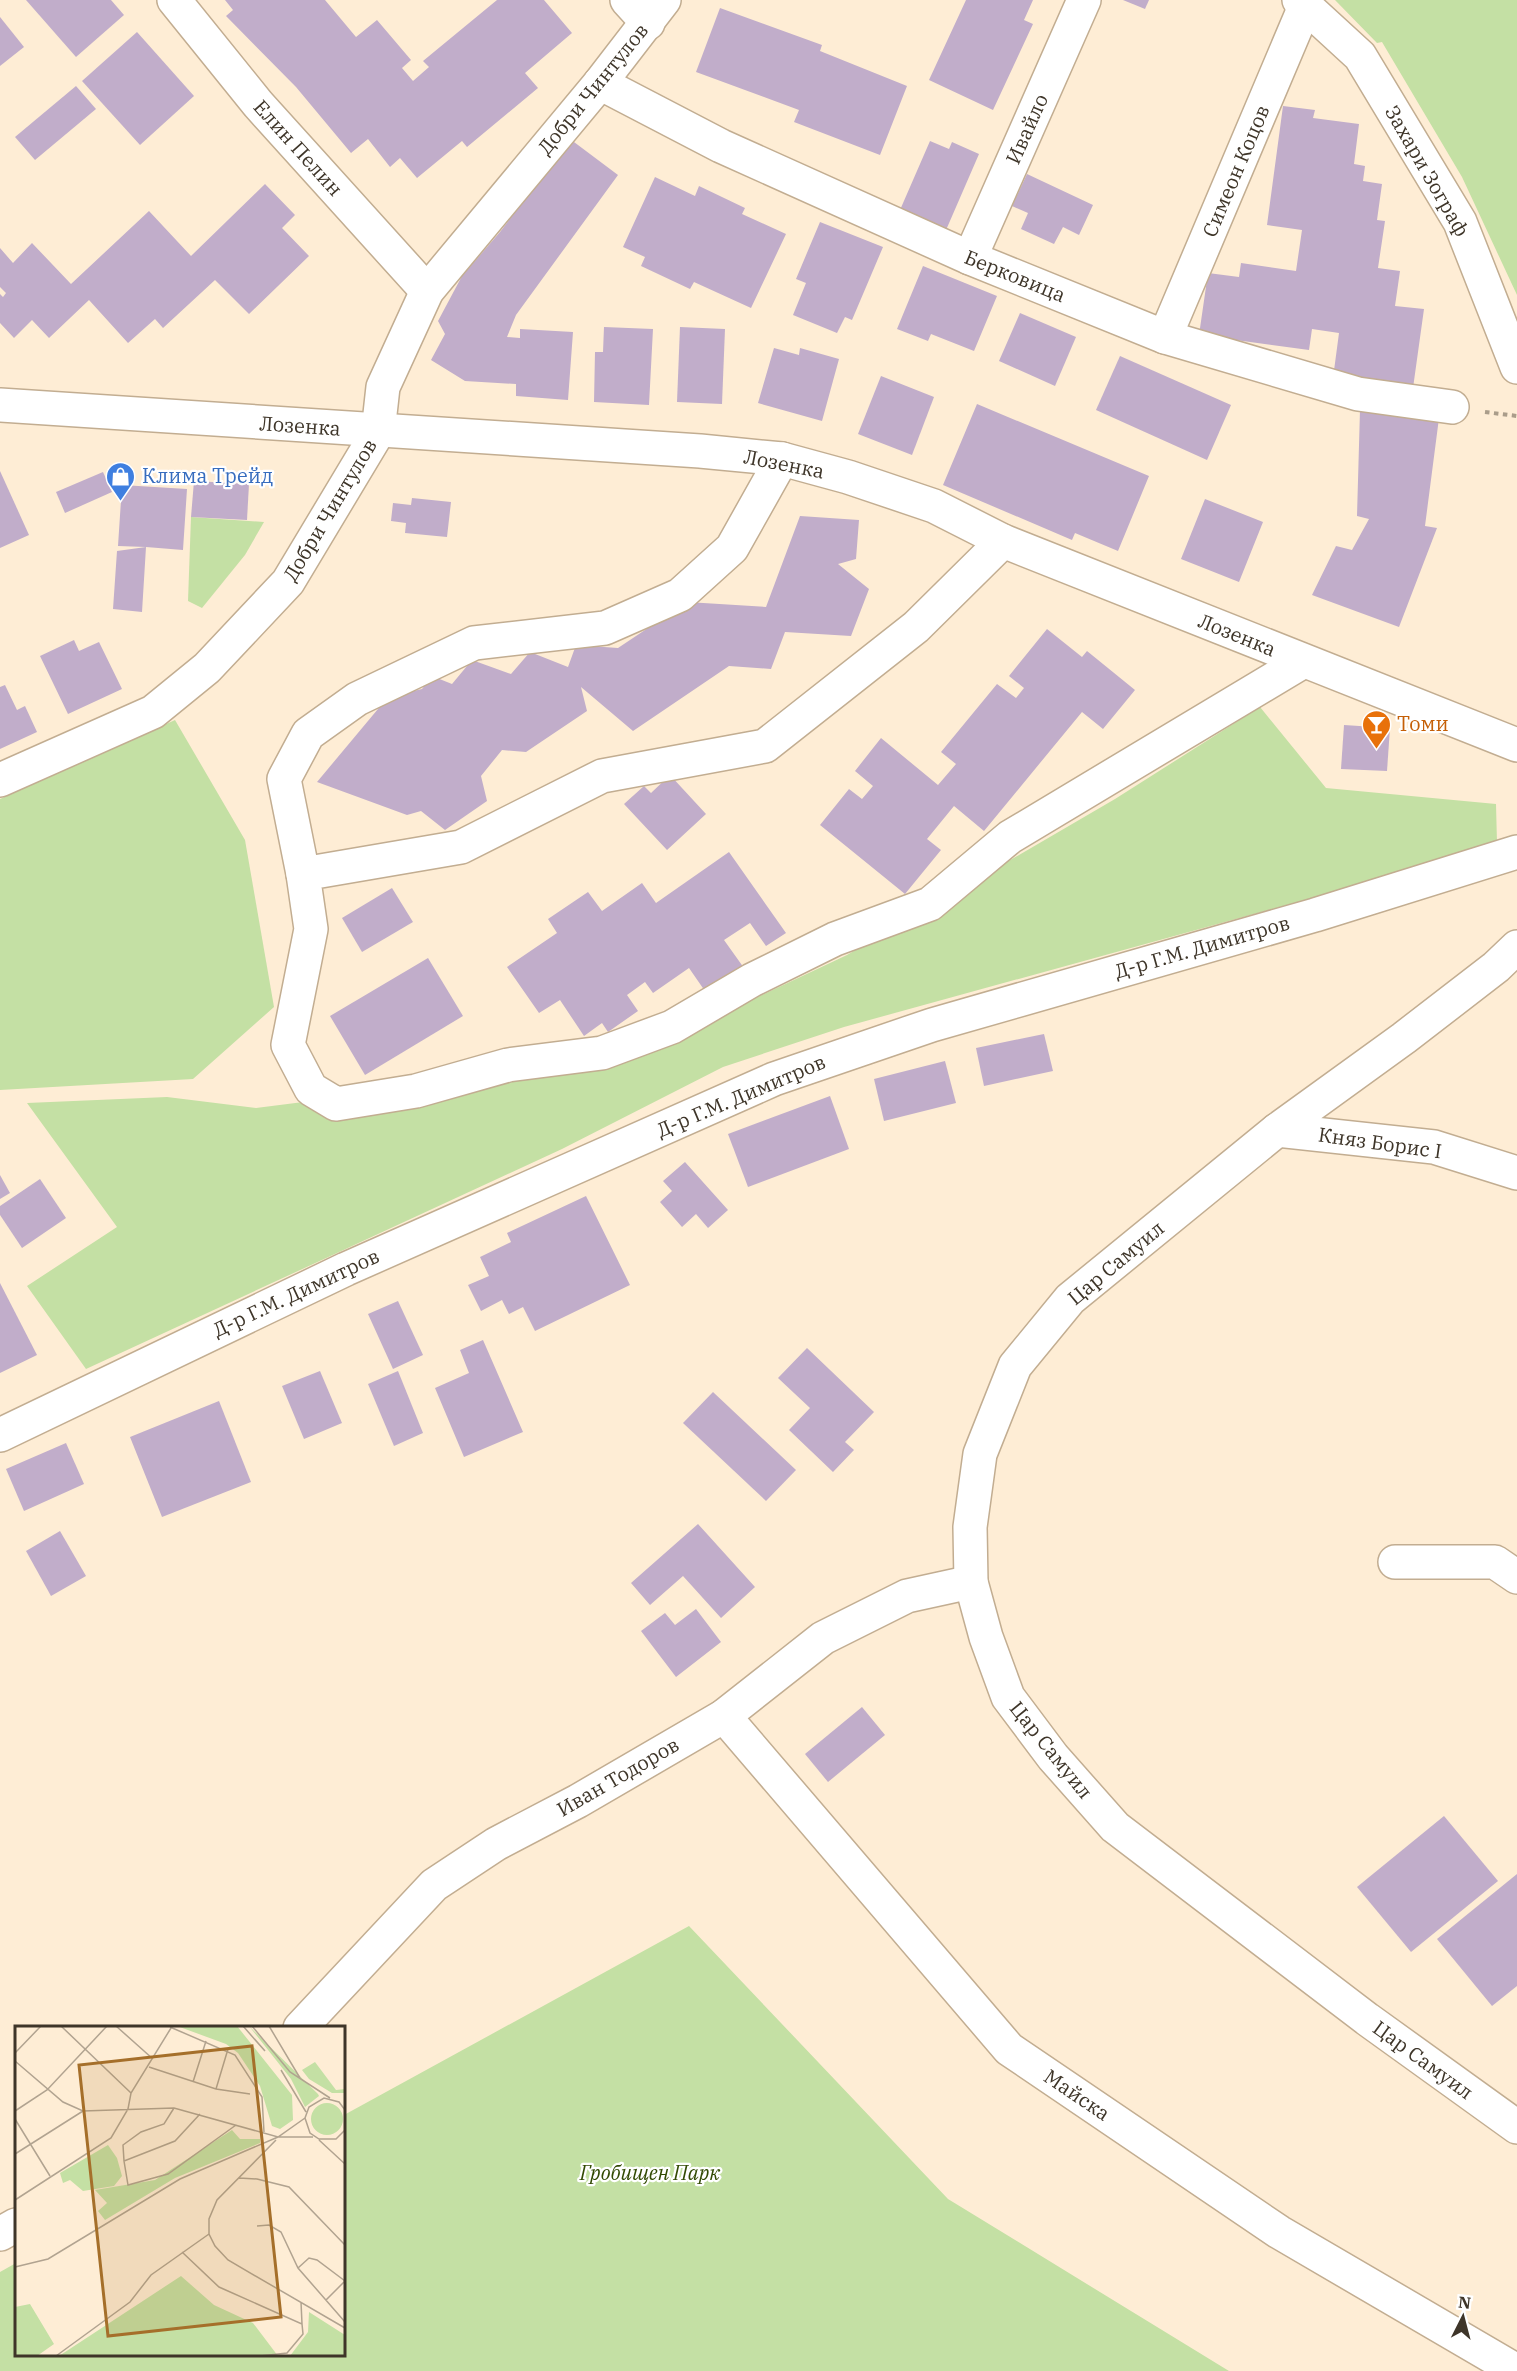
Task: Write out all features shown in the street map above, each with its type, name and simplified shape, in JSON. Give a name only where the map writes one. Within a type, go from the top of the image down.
[{"type":"street","name":"Елин Пелин","points":[[174,0],[258,104],[427,291]]},
{"type":"street","name":"Ивайло","points":[[970,258],[1084,0]]},
{"type":"street","name":"Симеон Коцов","points":[[1165,338],[1303,2]]},
{"type":"street","name":"Захари Зограф","points":[[1303,2],[1360,56],[1460,222],[1517,367]]},
{"type":"street","name":"Добри Чинтулов","points":[[0,780],[153,712],[207,668],[288,582],[378,432],[383,387],[427,291],[600,83],[647,8]]},
{"type":"street","name":"Берковица","points":[[600,83],[721,146],[970,258],[1165,338],[1358,394],[1452,407]]},
{"type":"street","name":"Лозенка","points":[[0,405],[378,432],[700,451],[782,459],[934,506],[1003,541],[1302,662],[1517,745]]},
{"type":"street","points":[[782,459],[732,548],[680,595],[605,628],[474,643],[357,699],[308,734],[284,779],[303,874],[311,929],[288,1046],[311,1089],[336,1104],[416,1091],[508,1065],[602,1053],[672,1028],[752,980],[835,939],[930,904],[1010,837],[1302,662]]},
{"type":"street","points":[[303,874],[461,847],[602,776],[765,746],[916,627],[1003,541]]},
{"type":"street","name":"Д-р Г.М. Димитров","points":[[0,1435],[346,1269],[774,1079],[932,1025],[1315,915],[1517,852]]},
{"type":"street","name":"Цар Самуил","points":[[1517,947],[1496,967],[1404,1038],[1277,1130],[1070,1299],[1015,1366],[980,1454],[970,1527],[971,1582],[986,1637],[1008,1697],[1053,1757],[1116,1827],[1358,2012],[1517,2127]]},
{"type":"street","name":"Княз Борис I","points":[[1277,1130],[1434,1147],[1517,1173]]},
{"type":"street","points":[[1395,1562],[1495,1562],[1517,1577]]},
{"type":"street","name":"Иван Тодоров","points":[[302,2026],[434,1885],[496,1844],[578,1801],[724,1716],[823,1638],[907,1596],[971,1582]]},
{"type":"street","name":"Майска","points":[[724,1716],[1009,2049],[1279,2232],[1517,2371]]},
{"type":"street","points":[[0,2234],[15,2226]]},
{"type":"green space","points":[[1335,0],[1517,0],[1517,295],[1462,177],[1382,42],[1377,43]]},
{"type":"green space","points":[[191,517],[264,522],[245,555],[202,608],[188,601]]},
{"type":"green space","points":[[1260,707],[1326,788],[1496,804],[1497,843],[1385,878],[844,1027],[723,1067],[562,1149],[86,1369],[27,1286],[117,1227],[27,1103],[167,1097],[256,1108],[548,1071],[643,1051],[847,955],[1115,799]]},
{"type":"green space","points":[[175,720],[245,840],[274,1007],[193,1079],[0,1090],[0,799]]},
{"type":"green space","name":"Гробищен Парк","points":[[689,1926],[948,2199],[1229,2371],[0,2371],[0,2272],[15,2264],[15,2356],[345,2356],[345,2114]]},
{"type":"building","points":[[26,0],[111,0],[124,15],[76,57]]},
{"type":"building","points":[[225,0],[325,0],[356,37],[377,20],[411,60],[402,68],[413,81],[429,67],[423,61],[497,0],[544,0],[572,33],[525,73],[538,88],[467,147],[462,141],[417,178],[400,158],[390,167],[368,139],[351,153],[296,87],[226,16],[233,10]]},
{"type":"building","points":[[966,0],[1033,0],[1024,20],[1033,24],[993,110],[929,80]]},
{"type":"building","points":[[1123,0],[1149,0],[1145,9]]},
{"type":"building","points":[[720,8],[822,45],[820,51],[907,86],[880,155],[794,122],[799,110],[696,72]]},
{"type":"building","points":[[0,17],[24,47],[0,66]]},
{"type":"building","points":[[137,32],[194,96],[140,145],[82,81]]},
{"type":"building","points":[[76,86],[96,109],[35,160],[15,137]]},
{"type":"building","points":[[1283,106],[1315,110],[1313,118],[1359,124],[1354,164],[1365,166],[1363,181],[1382,184],[1377,220],[1385,221],[1378,268],[1400,271],[1395,306],[1424,309],[1413,388],[1333,378],[1339,333],[1312,329],[1309,350],[1199,335],[1208,273],[1239,277],[1241,263],[1296,271],[1302,230],[1267,225]]},
{"type":"building","points":[[570,139],[618,175],[516,315],[507,337],[520,338],[520,329],[573,332],[568,400],[516,396],[516,384],[465,381],[431,360],[445,334],[438,321],[462,276],[500,232]]},
{"type":"building","points":[[930,141],[949,149],[952,142],[979,154],[943,237],[900,210]]},
{"type":"building","points":[[1027,174],[1093,205],[1079,235],[1063,227],[1054,244],[1021,229],[1028,213],[1012,206]]},
{"type":"building","points":[[655,177],[695,196],[699,186],[745,208],[742,214],[786,234],[751,308],[694,282],[690,289],[641,266],[645,257],[623,247]]},
{"type":"building","points":[[265,184],[295,215],[282,228],[309,256],[249,314],[215,280],[163,328],[155,319],[128,343],[89,300],[49,338],[32,320],[14,338],[0,323],[0,294],[3,297],[6,293],[0,287],[0,248],[13,263],[32,243],[71,284],[149,211],[191,256]]},
{"type":"building","points":[[820,222],[883,247],[852,320],[845,317],[837,333],[793,315],[806,283],[796,279]]},
{"type":"building","points":[[923,266],[997,296],[974,351],[931,334],[928,341],[897,329]]},
{"type":"building","points":[[1020,313],[1076,337],[1055,386],[999,361]]},
{"type":"building","points":[[604,327],[653,329],[649,405],[594,402],[595,352],[603,352]]},
{"type":"building","points":[[680,327],[725,329],[722,404],[677,402]]},
{"type":"building","points":[[774,348],[799,355],[800,348],[839,359],[822,421],[758,403]]},
{"type":"building","points":[[1120,356],[1231,405],[1207,460],[1096,410]]},
{"type":"building","points":[[881,376],[934,397],[912,455],[858,434]]},
{"type":"building","points":[[977,404],[1149,476],[1118,551],[1075,533],[1072,540],[943,485]]},
{"type":"building","points":[[1360,410],[1439,418],[1425,526],[1437,528],[1399,627],[1312,595],[1336,546],[1352,550],[1369,519],[1357,516]]},
{"type":"building","points":[[0,471],[29,535],[0,548]]},
{"type":"building","points":[[103,472],[112,492],[65,513],[56,492]]},
{"type":"building","points":[[194,481],[249,484],[247,520],[191,517]]},
{"type":"building","points":[[122,485],[187,489],[183,550],[118,546]]},
{"type":"building","points":[[412,498],[451,502],[447,537],[405,533],[406,523],[391,521],[393,503],[411,505]]},
{"type":"building","points":[[1205,499],[1263,522],[1239,582],[1181,559]]},
{"type":"building","points":[[800,516],[859,520],[856,559],[838,564],[869,589],[851,636],[785,632],[771,669],[729,666],[633,731],[581,687],[587,711],[526,752],[502,750],[481,776],[487,801],[445,830],[421,811],[407,815],[317,782],[388,697],[422,689],[432,676],[452,684],[472,660],[511,674],[530,652],[568,667],[576,645],[618,648],[687,602],[766,607]]},
{"type":"building","points":[[146,547],[142,612],[113,609],[117,551]]},
{"type":"building","points":[[1047,629],[1082,657],[1087,651],[1135,690],[1103,729],[1082,712],[984,831],[954,806],[927,839],[941,850],[905,894],[820,825],[849,789],[862,799],[873,786],[855,771],[881,738],[938,785],[956,764],[941,752],[997,684],[1016,698],[1024,688],[1009,676]]},
{"type":"building","points":[[74,640],[79,651],[99,642],[122,689],[68,714],[40,656]]},
{"type":"building","points":[[5,685],[17,710],[25,706],[37,732],[0,749],[0,687]]},
{"type":"building","points":[[1344,725],[1390,728],[1387,771],[1341,769]]},
{"type":"building","points":[[670,775],[706,814],[667,850],[624,804],[644,786],[651,793]]},
{"type":"building","points":[[729,852],[786,933],[766,946],[750,923],[724,940],[744,968],[707,994],[689,968],[653,993],[645,982],[627,995],[638,1011],[608,1032],[602,1023],[584,1036],[560,1000],[539,1013],[507,967],[557,933],[548,919],[588,892],[602,911],[642,883],[656,903]]},
{"type":"building","points":[[392,888],[413,922],[362,952],[342,918]]},
{"type":"building","points":[[428,958],[463,1016],[365,1075],[330,1016]]},
{"type":"building","points":[[1044,1034],[1053,1071],[984,1086],[976,1048]]},
{"type":"building","points":[[945,1061],[956,1103],[884,1121],[874,1079]]},
{"type":"building","points":[[830,1096],[849,1149],[748,1187],[728,1134]]},
{"type":"building","points":[[685,1162],[728,1210],[708,1228],[696,1214],[682,1227],[660,1202],[672,1191],[663,1181]]},
{"type":"building","points":[[0,1175],[10,1193],[0,1199]]},
{"type":"building","points":[[40,1179],[66,1218],[22,1248],[0,1215],[0,1206]]},
{"type":"building","points":[[586,1196],[630,1285],[535,1331],[523,1307],[509,1314],[502,1300],[481,1311],[468,1285],[489,1276],[480,1257],[511,1242],[507,1233]]},
{"type":"building","points":[[0,1283],[37,1355],[0,1373]]},
{"type":"building","points":[[398,1301],[423,1355],[393,1369],[368,1314]]},
{"type":"building","points":[[483,1340],[523,1432],[464,1457],[435,1388],[469,1373],[460,1350]]},
{"type":"building","points":[[807,1348],[874,1412],[845,1442],[854,1450],[833,1472],[789,1430],[810,1408],[778,1378]]},
{"type":"building","points":[[320,1371],[342,1423],[304,1439],[282,1386]]},
{"type":"building","points":[[398,1371],[423,1433],[394,1446],[368,1384]]},
{"type":"building","points":[[713,1392],[796,1470],[766,1501],[683,1423]]},
{"type":"building","points":[[219,1401],[251,1482],[162,1517],[130,1437]]},
{"type":"building","points":[[66,1443],[84,1484],[24,1511],[6,1469]]},
{"type":"building","points":[[698,1524],[755,1587],[721,1618],[683,1576],[650,1605],[631,1583]]},
{"type":"building","points":[[60,1531],[86,1576],[51,1596],[26,1551]]},
{"type":"building","points":[[696,1609],[721,1642],[676,1677],[641,1631],[665,1613],[675,1625]]},
{"type":"building","points":[[862,1707],[885,1735],[828,1782],[805,1754]]},
{"type":"building","points":[[1444,1816],[1498,1881],[1411,1952],[1357,1887]]},
{"type":"building","points":[[1517,1874],[1517,1986],[1492,2006],[1437,1939]]},
{"type":"place","name":"Клима Трейд","points":[[121,502]]},
{"type":"place","name":"Томи","points":[[1376,750]]}]
